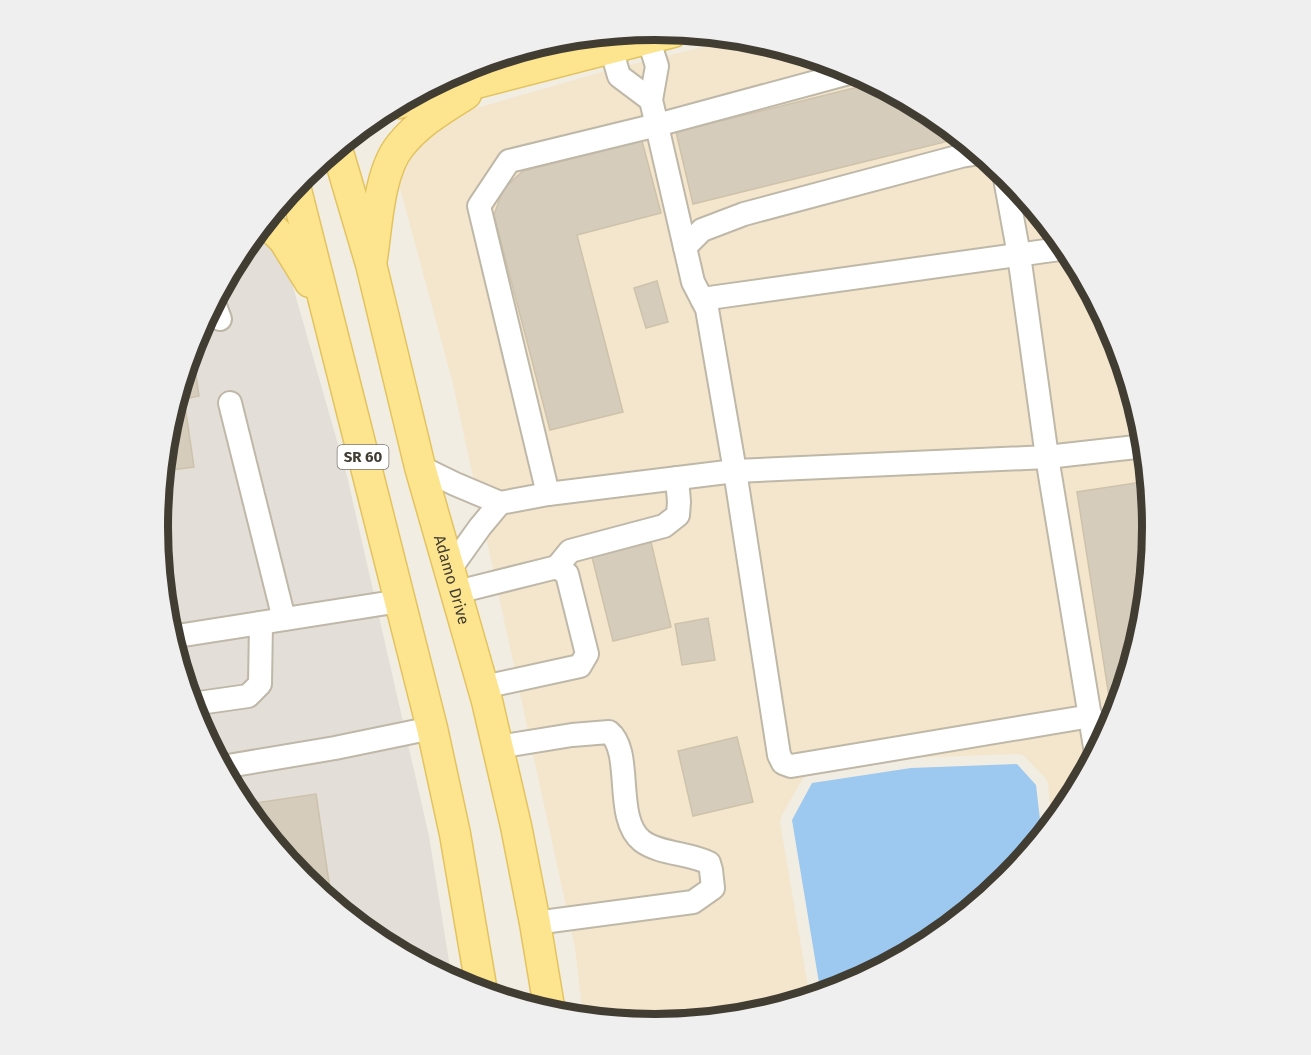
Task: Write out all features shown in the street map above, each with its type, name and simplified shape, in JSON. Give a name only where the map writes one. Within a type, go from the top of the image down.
[{"type":"main road","points":[[435,94],[637,41]]},
{"type":"main road","points":[[371,264],[385,178],[392,158],[400,146],[438,111],[488,80]]},
{"type":"main road","name":"Adamo Drive","points":[[339,157],[350,200],[371,264],[420,467],[484,687],[535,923],[548,1002]]},
{"type":"main road","name":"SR 60","points":[[298,197],[432,728],[455,834],[480,981]]},
{"type":"main road","points":[[272,228],[284,240],[326,306]]},
{"type":"lane","points":[[660,40],[651,100],[693,282],[707,309],[735,471],[777,743],[783,763],[791,766],[1090,716]]},
{"type":"lane","points":[[611,48],[619,76],[651,100]]},
{"type":"lane","points":[[548,494],[479,206],[509,161],[657,125],[837,76]]},
{"type":"lane","points":[[685,247],[702,230],[744,214],[970,155]]},
{"type":"lane","points":[[1007,191],[1019,255],[1047,457],[1094,739]]},
{"type":"lane","points":[[702,299],[1055,250]]},
{"type":"lane","points":[[230,403],[284,619]]},
{"type":"lane","points":[[420,467],[500,503],[548,494],[735,471],[1047,457],[1135,447]]},
{"type":"lane","points":[[557,567],[570,551],[664,526],[678,515],[677,478]]},
{"type":"lane","points":[[454,581],[480,527],[500,503]]},
{"type":"lane","points":[[454,581],[557,567],[567,574],[587,654],[580,666],[484,687]]},
{"type":"lane","points":[[181,635],[400,601]]},
{"type":"lane","points":[[201,703],[248,696],[261,684],[261,623]]},
{"type":"lane","points":[[231,765],[335,748],[432,728]]},
{"type":"lane","points":[[498,747],[572,735],[609,732],[614,736],[619,753],[629,822],[634,833],[644,843],[699,858],[709,863],[711,870],[713,888],[693,902],[535,923]]},
{"type":"shaded area","points":[[713,44],[751,50],[812,66],[871,91],[899,106],[952,141],[977,161],[1022,206],[1042,231],[1077,284],[1092,312],[1117,371],[1133,432],[1138,464],[1141,496],[1141,559],[1133,623],[1126,654],[1117,684],[1092,743],[1051,811],[1048,783],[1023,755],[1017,754],[911,758],[807,775],[802,780],[780,822],[809,990],[751,1005],[719,1010],[656,1014],[582,1008],[575,948],[452,380],[398,181],[411,153],[459,113],[609,70]]},
{"type":"shaded area","points":[[264,238],[273,247],[289,273],[347,476],[429,836],[450,969],[412,949],[359,914],[334,894],[289,849],[251,798],[219,743],[194,684],[185,654],[173,591],[168,528],[178,432],[194,371],[206,341],[234,284]]},
{"type":"water","points":[[1017,764],[1036,785],[1041,826],[1000,872],[952,914],[899,949],[820,986],[792,820],[812,783],[911,768]]},
{"type":"building","points":[[861,86],[899,106],[951,140],[693,204],[676,132]]},
{"type":"building","points":[[642,141],[661,213],[577,235],[623,412],[550,430],[494,215],[503,189],[523,171]]},
{"type":"building","points":[[657,281],[668,322],[646,328],[634,288]]},
{"type":"building","points":[[195,369],[199,396],[186,399]]},
{"type":"building","points":[[185,403],[194,467],[172,470]]},
{"type":"building","points":[[1140,482],[1142,528],[1138,591],[1126,654],[1110,702],[1077,492]]},
{"type":"building","points":[[651,542],[671,627],[613,641],[592,557]]},
{"type":"building","points":[[708,618],[715,660],[682,665],[675,624]]},
{"type":"building","points":[[737,737],[753,802],[693,816],[678,751]]},
{"type":"building","points":[[316,794],[330,889],[289,849],[255,803]]}]
